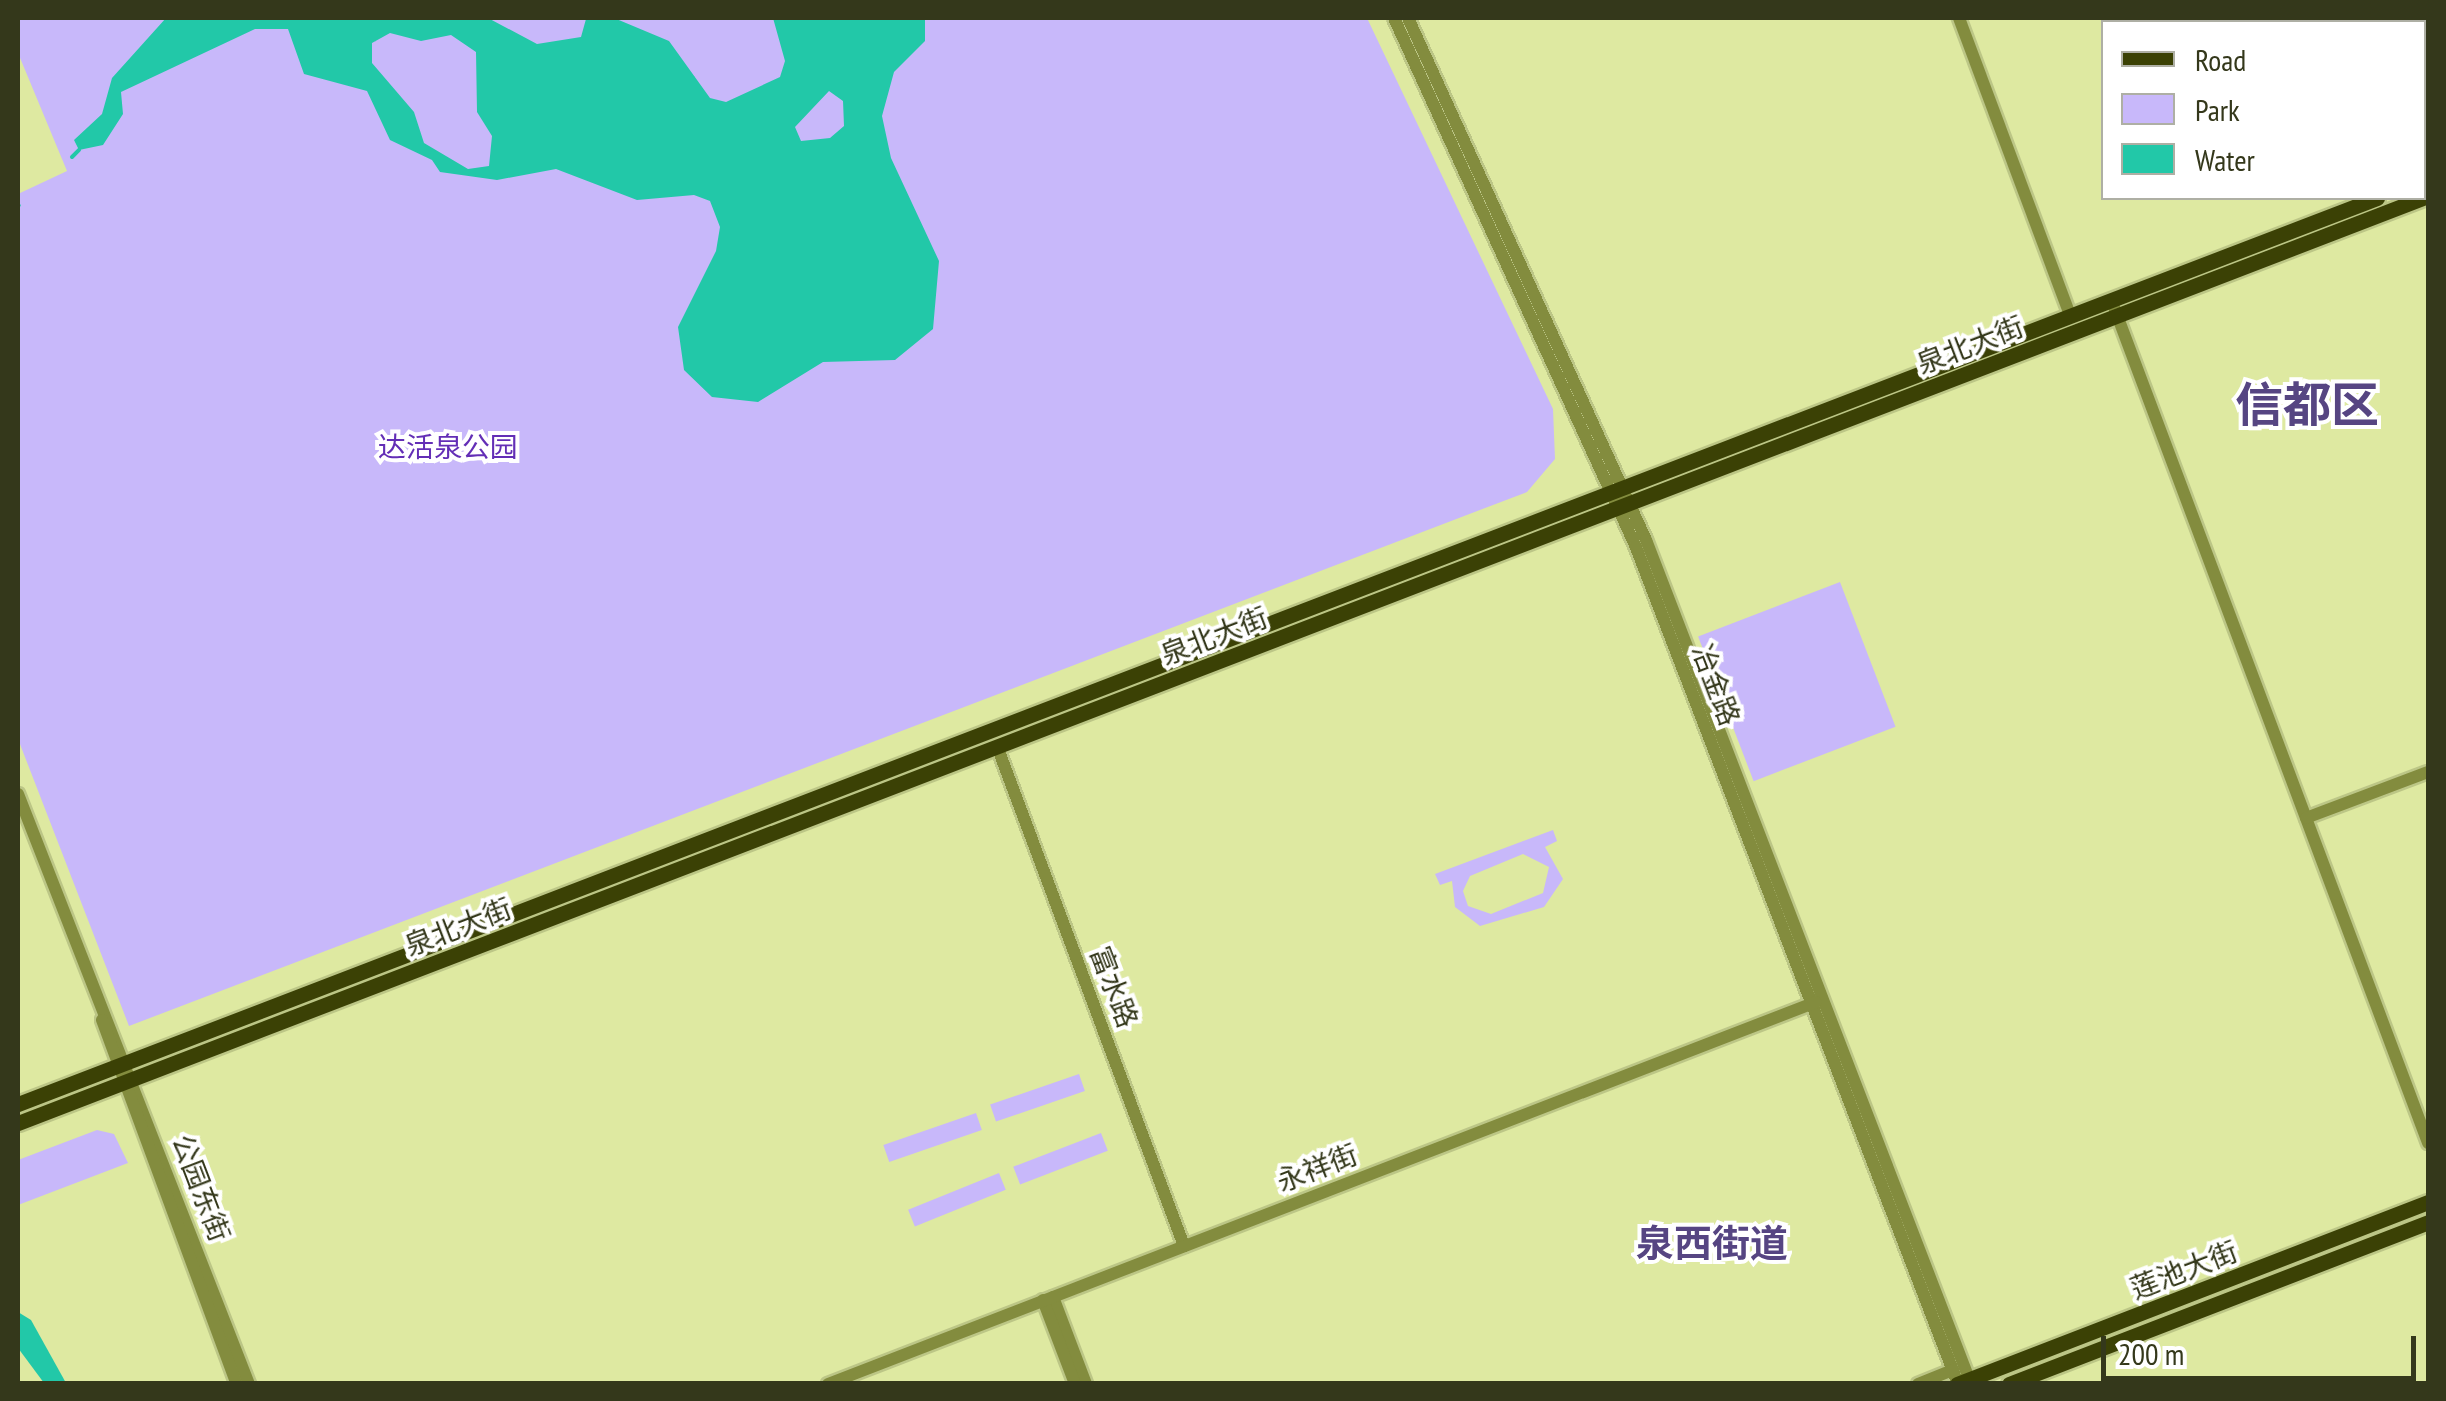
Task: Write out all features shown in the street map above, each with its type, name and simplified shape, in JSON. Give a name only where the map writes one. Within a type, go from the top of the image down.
[{"type":"main road","name":"泉北大街","points":[[18,1104],[124,1073],[996,746],[2070,315],[2372,200]]},
{"type":"main road","name":"泉北大街","points":[[18,1123],[124,1073],[1620,497],[2118,316],[2418,200]]},
{"type":"main road","name":"莲池大街","points":[[1961,1380],[2428,1202]]},
{"type":"main road","name":"莲池大街","points":[[2010,1384],[2428,1222]]},
{"type":"street","name":"冶金路","points":[[1394,18],[1620,497]]},
{"type":"street","name":"冶金路","points":[[1408,18],[1620,497],[1818,1001],[1961,1380]]},
{"type":"street","points":[[1959,18],[2070,315]]},
{"type":"street","points":[[2111,300],[2428,1143]]},
{"type":"street","name":"富水路","points":[[996,746],[1184,1246]]},
{"type":"street","points":[[2306,818],[2428,772]]},
{"type":"street","name":"公园东街","points":[[18,794],[124,1073],[249,1384]]},
{"type":"street","name":"永祥街","points":[[828,1384],[1818,1001]]},
{"type":"street","name":"公园东街","points":[[124,1073],[237,1384]]},
{"type":"street","points":[[1048,1299],[1075,1384]]},
{"type":"street","points":[[1048,1299],[1086,1384]]},
{"type":"street","points":[[1918,1384],[1961,1380]]},
{"type":"green space","name":"达活泉公园","points":[[18,18],[1367,18],[1553,409],[1555,459],[1527,492],[129,1026],[18,739],[18,194],[67,171],[18,53]]},
{"type":"green space","points":[[1840,582],[1896,727],[1754,781],[1698,636]]},
{"type":"green space","points":[[1553,830],[1557,841],[1545,847],[1563,879],[1544,907],[1480,926],[1455,907],[1452,881],[1440,885],[1435,874]],"holes":[[[1523,854],[1549,867],[1543,893],[1491,914],[1468,906],[1463,891],[1470,876]]]},
{"type":"green space","points":[[1079,1074],[1085,1091],[996,1122],[990,1105]]},
{"type":"green space","points":[[976,1113],[982,1130],[889,1162],[883,1145]]},
{"type":"green space","points":[[97,1130],[114,1134],[128,1163],[18,1205],[18,1160]]},
{"type":"green space","points":[[1101,1133],[1108,1151],[1020,1184],[1013,1167]]},
{"type":"green space","points":[[999,1173],[1006,1190],[915,1226],[908,1210]]},
{"type":"water","points":[[166,18],[488,18],[537,44],[581,37],[586,19],[614,18],[669,41],[710,98],[726,102],[780,77],[785,61],[773,18],[925,18],[925,41],[894,72],[882,116],[891,158],[939,261],[933,329],[895,360],[823,362],[758,402],[712,397],[684,370],[678,327],[716,251],[720,227],[710,201],[694,195],[637,200],[556,169],[497,180],[440,172],[432,160],[390,140],[367,91],[304,74],[288,29],[255,29],[121,92],[123,114],[103,145],[79,150],[74,140],[102,114],[112,78]],"holes":[[[390,33],[421,41],[451,35],[476,52],[477,112],[492,136],[489,166],[468,169],[424,143],[414,112],[372,63],[372,43]],[[829,91],[843,101],[844,126],[830,138],[801,141],[795,127]]]},
{"type":"water","points":[[18,1312],[31,1320],[66,1383],[44,1383],[18,1348]]},
{"type":"waterway","points":[[72,157],[79,150]]},
{"type":"district","name":"信都区","points":[[2307,405]]},
{"type":"district","name":"泉西街道","points":[[1712,1243]]}]
